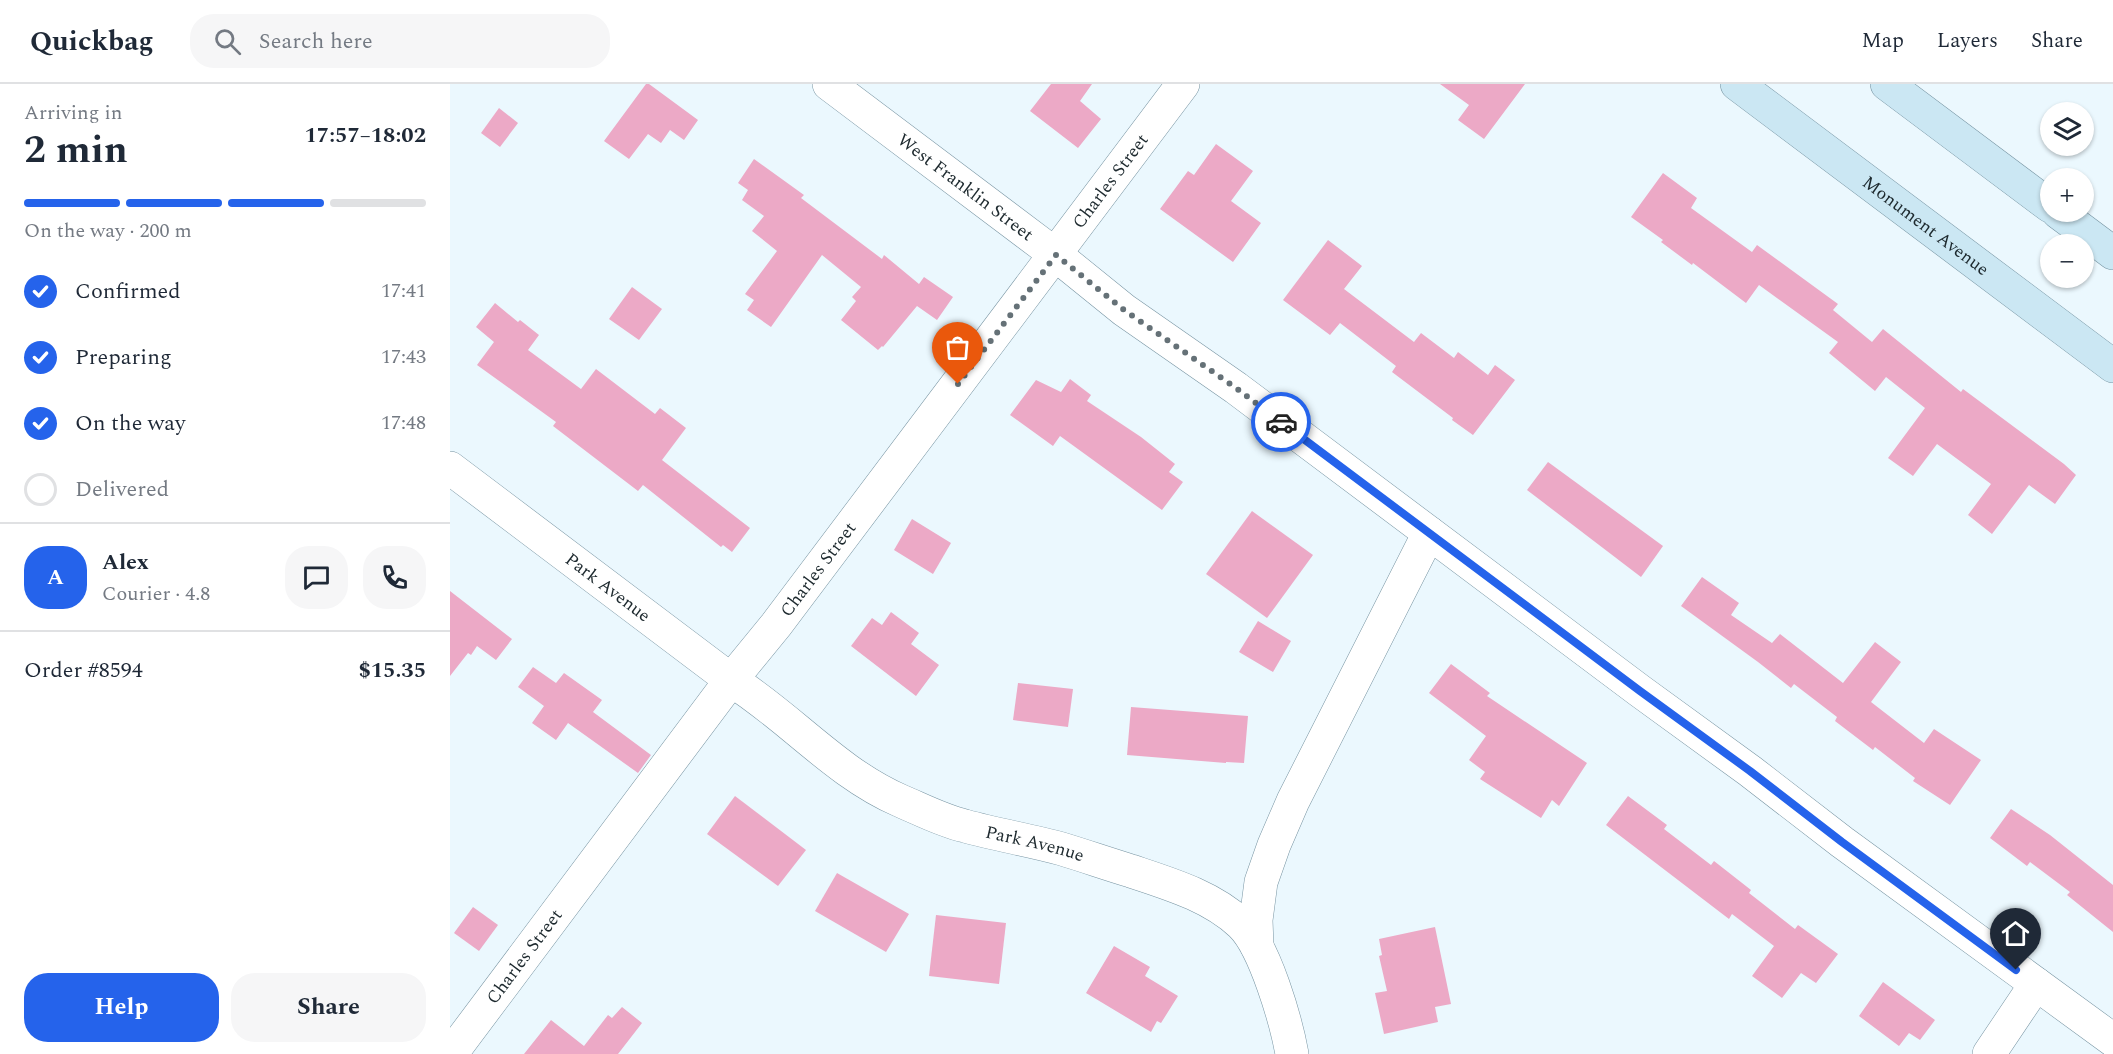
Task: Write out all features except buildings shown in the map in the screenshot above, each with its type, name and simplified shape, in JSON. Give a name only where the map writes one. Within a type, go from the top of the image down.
[{"type":"street","name":"West Franklin Street","points":[[829,84],[1056,255],[1124,310],[1236,388],[1842,842],[2113,1040]]},
{"type":"street","name":"Charles Street","points":[[451,1054],[1183,84]]},
{"type":"street","name":"Monument Avenue","points":[[1737,84],[2113,366]]},
{"type":"street","points":[[1887,84],[2040,199]]},
{"type":"street","points":[[2071,222],[2113,253]]},
{"type":"street","name":"Park Avenue","points":[[450,468],[731,680],[760,698],[843,767],[898,800],[962,826],[1061,849],[1179,886],[1212,903],[1242,925],[1257,946]]},
{"type":"street","points":[[1292,1054],[1286,1021],[1257,946],[1258,896],[1274,845],[1293,801],[1430,533]]},
{"type":"street","points":[[1989,1054],[2036,984]]},
{"type":"way so far","points":[[958,384],[1056,255],[1124,310],[1281,422]]},
{"type":"route","points":[[1281,422],[2016,970]]}]
